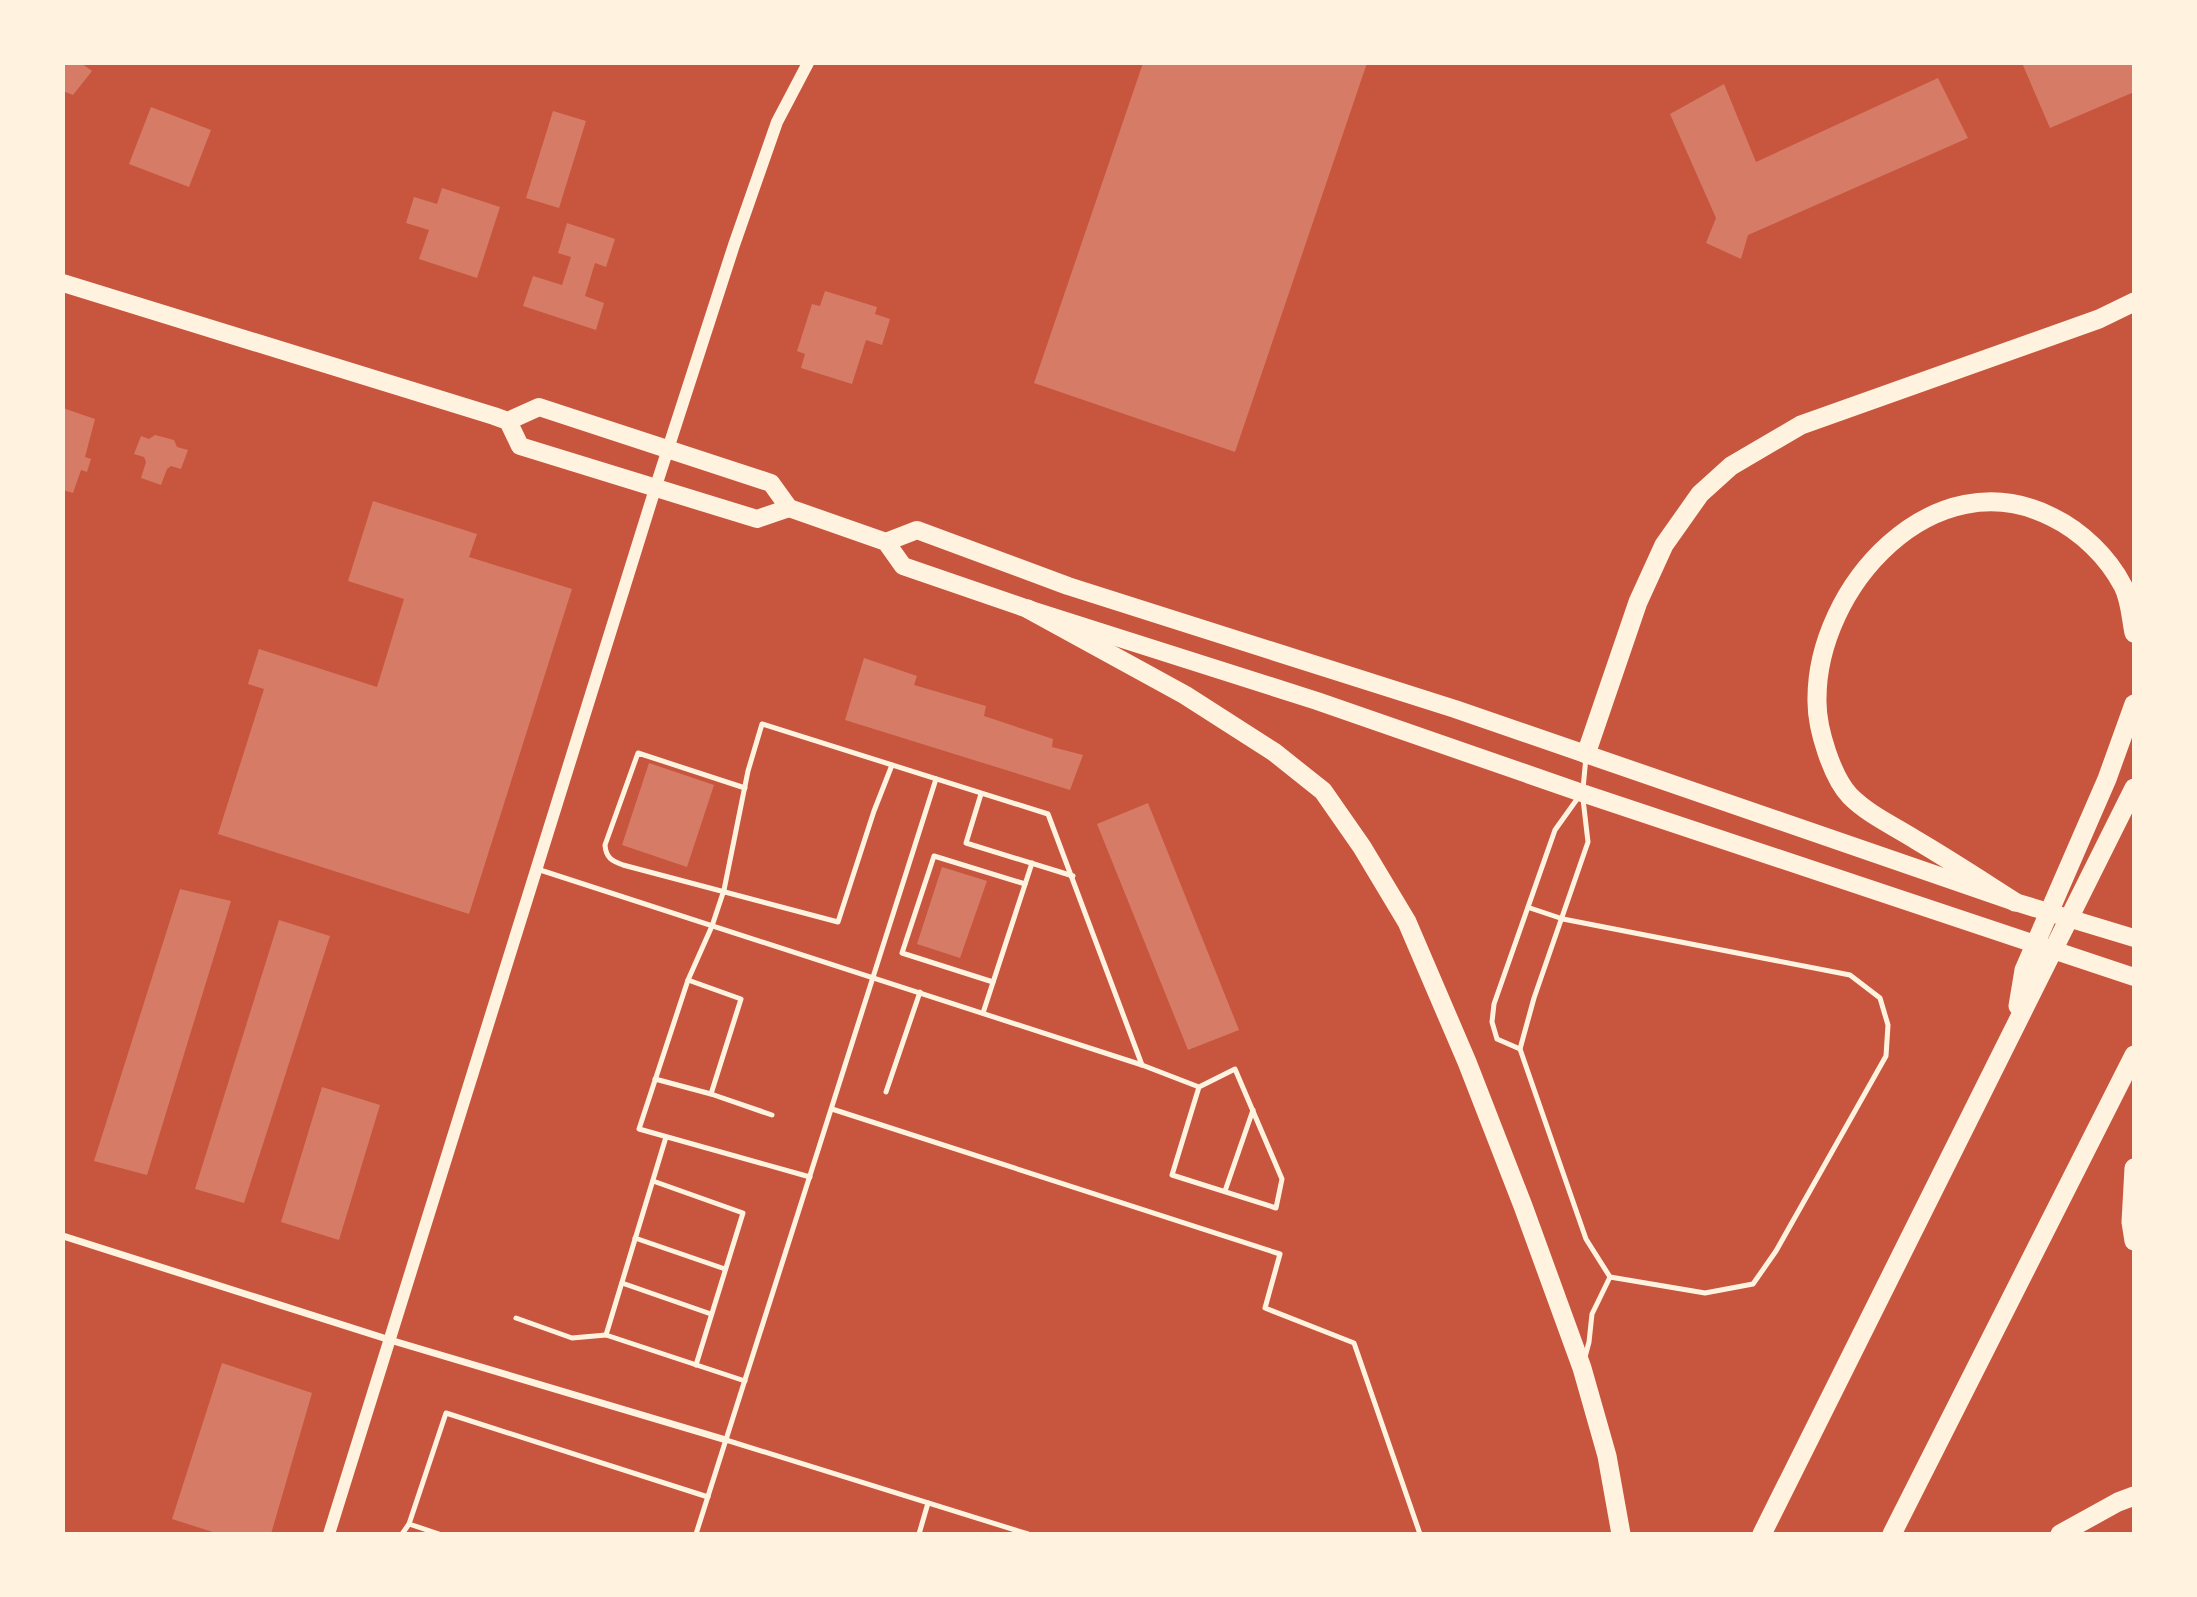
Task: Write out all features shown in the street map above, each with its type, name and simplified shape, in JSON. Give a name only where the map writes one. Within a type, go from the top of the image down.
[{"type":"highway","points":[[1586,754],[1638,602],[1664,545],[1700,494],[1731,466],[1801,425],[2099,319],[2134,302]]},
{"type":"highway","points":[[2015,902],[1916,839],[1874,816],[1848,794],[1822,740],[1817,714],[1816,682],[1824,646],[1835,615],[1869,563],[1908,530],[1937,512],[1999,500],[2039,510],[2072,527],[2104,558],[2124,588],[2134,633]]},
{"type":"highway","points":[[1028,608],[1185,695],[1274,752],[1322,791],[1336,809],[1408,922],[1467,1062],[1582,1368],[1606,1456],[1621,1534]]},
{"type":"highway","points":[[2014,1027],[2024,970],[2107,779],[2134,704]]},
{"type":"highway","points":[[1762,1534],[2134,788]]},
{"type":"highway","points":[[1892,1534],[2134,1055]]},
{"type":"highway","points":[[2134,1168],[2131,1222],[2134,1241]]},
{"type":"highway","points":[[2060,1534],[2134,1496]]},
{"type":"main road","points":[[63,283],[508,421],[538,407],[669,449],[771,484],[789,508],[886,542],[902,566],[1330,705],[1582,793],[2134,977]]},
{"type":"main road","points":[[508,421],[520,446],[655,489],[757,519],[789,508]]},
{"type":"main road","points":[[886,542],[917,530],[1068,586],[1455,709],[2015,902],[2134,939]]},
{"type":"street","points":[[329,1534],[655,489],[734,245],[777,122],[808,63]]},
{"type":"street","points":[[63,1236],[390,1340],[726,1440]]},
{"type":"lane","points":[[810,1177],[639,1129],[688,981],[724,890],[745,788],[762,724],[1048,814],[1142,1065]]},
{"type":"lane","points":[[745,788],[638,753],[605,845],[606,853],[612,860],[838,922],[892,765]]},
{"type":"lane","points":[[1530,908],[1563,919],[1850,975],[1881,998],[1888,1026],[1886,1056],[1776,1251],[1754,1284],[1705,1293],[1610,1277],[1586,1239],[1520,1049],[1534,998],[1563,919],[1588,842],[1582,793],[1586,754]]},
{"type":"lane","points":[[696,1534],[936,779]]},
{"type":"lane","points":[[1520,1049],[1497,1039],[1492,1022],[1494,1004],[1556,830],[1582,793]]},
{"type":"lane","points":[[981,794],[966,843],[1073,876]]},
{"type":"lane","points":[[993,982],[902,953],[934,856],[1025,884]]},
{"type":"lane","points":[[983,1013],[1032,863]]},
{"type":"lane","points":[[537,869],[1142,1065],[1199,1087]]},
{"type":"lane","points":[[688,981],[741,999],[711,1094]]},
{"type":"lane","points":[[886,1092],[919,992]]},
{"type":"lane","points":[[1235,1069],[1282,1179],[1276,1208],[1172,1175],[1199,1087],[1235,1069]]},
{"type":"lane","points":[[655,1079],[711,1094],[772,1115]]},
{"type":"lane","points":[[832,1110],[1280,1254],[1265,1308],[1354,1343],[1420,1534]]},
{"type":"lane","points":[[1225,1191],[1253,1110]]},
{"type":"lane","points":[[606,1335],[666,1137]]},
{"type":"lane","points":[[653,1181],[743,1213],[696,1364]]},
{"type":"lane","points":[[635,1238],[725,1269]]},
{"type":"lane","points":[[1582,1368],[1589,1342],[1592,1314],[1610,1277]]},
{"type":"lane","points":[[622,1283],[711,1314]]},
{"type":"lane","points":[[516,1318],[572,1338],[606,1335],[745,1381]]},
{"type":"lane","points":[[402,1534],[409,1524],[446,1413],[708,1497]]},
{"type":"lane","points":[[726,1440],[1028,1534]]},
{"type":"lane","points":[[919,1534],[928,1503]]},
{"type":"lane","points":[[409,1524],[439,1534]]},
{"type":"building","points":[[63,63],[81,63],[92,71],[73,95],[63,91]]},
{"type":"building","points":[[1143,63],[1367,63],[1235,452],[1034,383]]},
{"type":"building","points":[[2022,63],[2134,63],[2134,92],[2050,128]]},
{"type":"building","points":[[1938,78],[1968,138],[1748,235],[1741,259],[1706,243],[1716,218],[1670,114],[1724,84],[1756,162]]},
{"type":"building","points":[[151,107],[211,130],[189,187],[129,164]]},
{"type":"building","points":[[553,111],[586,121],[559,208],[526,198]]},
{"type":"building","points":[[442,188],[500,207],[477,278],[419,259],[429,230],[406,223],[414,197],[437,204]]},
{"type":"building","points":[[567,223],[615,239],[606,267],[595,263],[585,296],[604,303],[596,330],[523,306],[533,276],[562,285],[571,257],[558,253]]},
{"type":"building","points":[[825,291],[877,307],[875,314],[890,319],[882,345],[866,340],[852,384],[801,368],[805,354],[797,351],[812,304],[820,306]]},
{"type":"building","points":[[63,408],[95,419],[85,457],[91,459],[87,472],[81,470],[73,493],[63,490]]},
{"type":"building","points":[[155,435],[174,440],[177,447],[188,450],[181,469],[171,466],[167,469],[161,485],[141,478],[146,462],[144,457],[134,454],[141,436],[149,439]]},
{"type":"building","points":[[373,501],[477,534],[469,557],[572,589],[469,914],[218,834],[264,689],[248,684],[259,649],[377,687],[404,599],[348,581]]},
{"type":"building","points":[[864,658],[917,676],[914,685],[986,706],[984,716],[1053,739],[1052,747],[1083,755],[1070,790],[845,720]]},
{"type":"building","points":[[649,763],[714,785],[687,867],[622,845]]},
{"type":"building","points":[[1148,803],[1239,1030],[1188,1050],[1097,824]]},
{"type":"building","points":[[942,867],[987,881],[960,958],[917,944]]},
{"type":"building","points":[[180,889],[231,901],[147,1175],[94,1161]]},
{"type":"building","points":[[279,920],[330,936],[244,1203],[195,1189]]},
{"type":"building","points":[[322,1087],[380,1105],[339,1240],[281,1222]]},
{"type":"building","points":[[222,1363],[312,1393],[271,1534],[219,1534],[172,1519]]}]
